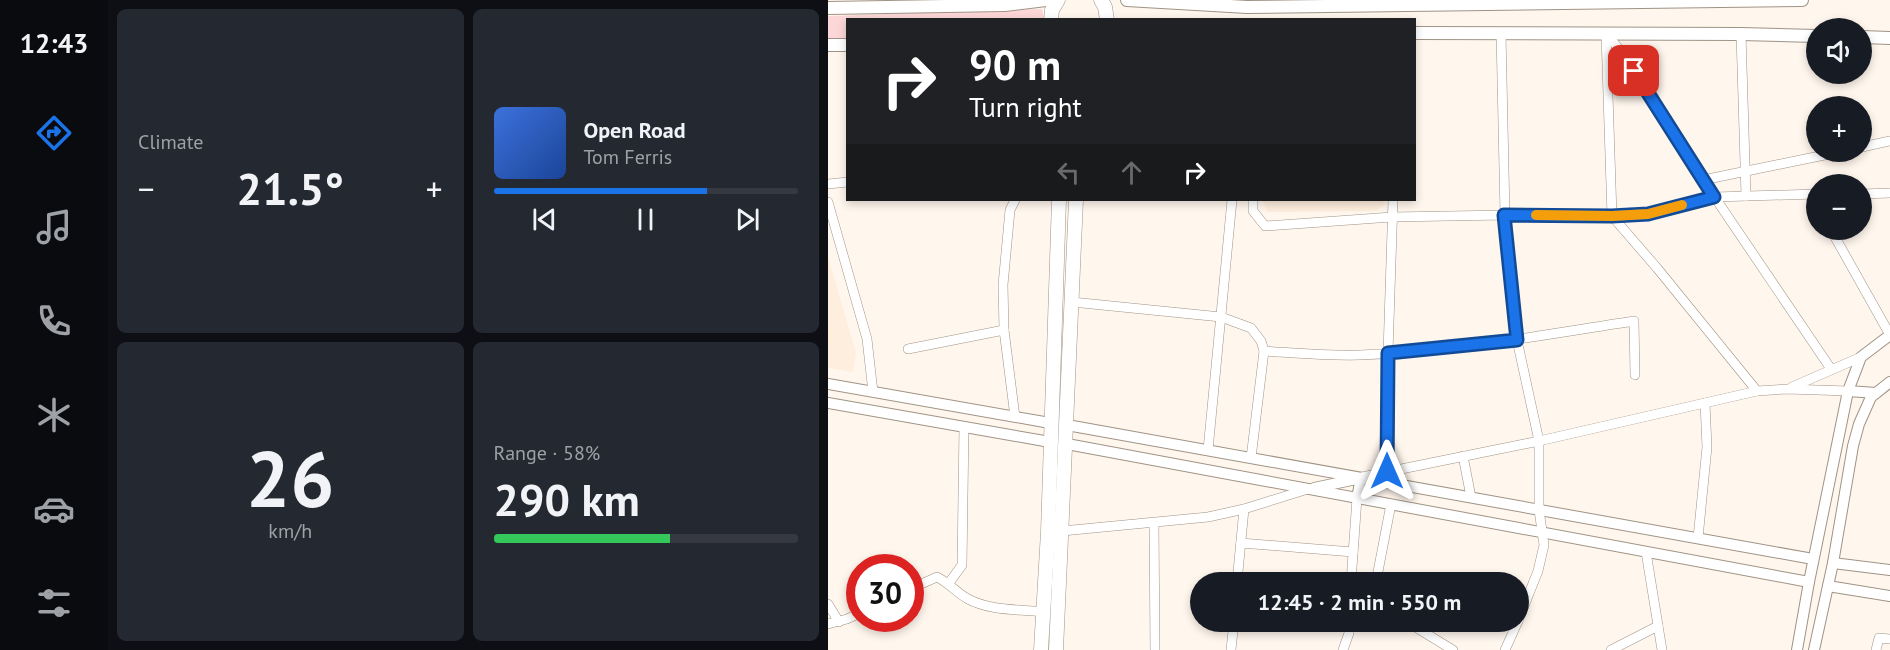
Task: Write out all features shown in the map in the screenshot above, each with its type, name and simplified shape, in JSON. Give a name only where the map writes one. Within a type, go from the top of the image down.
[{"type":"main road","points":[[828,8],[902,3],[1005,5],[1046,0]]},
{"type":"main road","points":[[1051,18],[1052,10],[1058,0]]},
{"type":"main road","points":[[1101,0],[1107,18]]},
{"type":"main road","points":[[1127,0],[1247,3],[1802,0]]},
{"type":"main road","points":[[1416,33],[1806,36]]},
{"type":"main road","points":[[1872,37],[1890,38]]},
{"type":"main road","points":[[828,45],[846,45]]},
{"type":"main road","points":[[1041,650],[1059,201]]},
{"type":"main road","points":[[1056,650],[1067,444],[1076,201]]},
{"type":"street","points":[[1501,33],[1504,215],[1517,340],[1539,441],[1539,510],[1543,556],[1529,592]]},
{"type":"street","points":[[1606,34],[1621,51],[1714,197],[1831,369]]},
{"type":"street","points":[[1606,34],[1612,216],[1757,392]]},
{"type":"street","points":[[1741,34],[1746,196]]},
{"type":"street","points":[[1872,145],[1890,141]]},
{"type":"street","points":[[1703,180],[1806,159]]},
{"type":"street","points":[[828,184],[846,182]]},
{"type":"street","points":[[1872,194],[1890,193]]},
{"type":"street","points":[[1254,201],[1253,211],[1265,226],[1392,217],[1612,216],[1648,214],[1714,197],[1806,197]]},
{"type":"street","points":[[1014,201],[1010,210],[1003,285],[1004,330],[1015,417]]},
{"type":"street","points":[[1208,450],[1232,201]]},
{"type":"street","points":[[1387,471],[1393,201]]},
{"type":"street","points":[[828,202],[867,339],[873,392]]},
{"type":"street","points":[[1787,389],[1861,357],[1890,335],[1837,240]]},
{"type":"street","points":[[1072,302],[1221,317],[1251,328],[1261,341],[1264,351],[1251,458]]},
{"type":"street","points":[[1264,351],[1359,355],[1388,353],[1517,340],[1634,321],[1635,375]]},
{"type":"street","points":[[908,349],[1004,330]]},
{"type":"street","points":[[1797,650],[1848,391],[1861,357]]},
{"type":"street","points":[[1814,650],[1833,563],[1858,424],[1871,397],[1890,382]]},
{"type":"street","points":[[828,384],[1050,423]]},
{"type":"street","points":[[1062,531],[1208,517],[1308,489],[1387,471],[1539,441],[1757,392],[1787,389],[1876,393]]},
{"type":"street","points":[[828,403],[1050,442]]},
{"type":"street","points":[[1698,538],[1707,447],[1705,403]]},
{"type":"street","points":[[1067,425],[1814,559]]},
{"type":"street","points":[[949,583],[962,565],[964,427]]},
{"type":"street","points":[[1067,444],[1809,582]]},
{"type":"street","points":[[1463,456],[1471,498]]},
{"type":"street","points":[[1352,572],[1357,498],[1361,478]]},
{"type":"street","points":[[1378,572],[1390,504]]},
{"type":"street","points":[[1239,572],[1245,508]]},
{"type":"street","points":[[1154,523],[1155,650]]},
{"type":"street","points":[[1241,543],[1353,552]]},
{"type":"street","points":[[1646,552],[1662,650]]},
{"type":"street","points":[[1833,563],[1890,570]]},
{"type":"street","points":[[924,582],[937,577],[949,583],[967,598],[990,607],[1042,612]]},
{"type":"street","points":[[1828,586],[1890,596]]},
{"type":"street","points":[[828,604],[839,622]]},
{"type":"street","points":[[828,624],[846,619]]},
{"type":"street","points":[[1611,650],[1658,626]]},
{"type":"street","points":[[1232,650],[1233,632]]},
{"type":"street","points":[[1343,650],[1349,632]]},
{"type":"street","points":[[1425,632],[1454,650]]},
{"type":"street","points":[[1505,650],[1513,632]]},
{"type":"street","points":[[1876,650],[1879,638],[1890,639]]},
{"type":"shaded area","points":[[1042,9],[1044,18],[846,18],[846,38],[828,39],[828,16]]},
{"type":"shaded area","points":[[1263,201],[1385,201],[1385,204],[1376,211],[1267,212]]},
{"type":"shaded area","points":[[828,257],[856,353],[853,372],[828,368]]},
{"type":"slow traffic","points":[[1536,215],[1648,214],[1682,205]]},
{"type":"route","points":[[1387,471],[1388,353],[1517,340],[1504,215],[1648,214],[1714,197],[1634,71]]}]
